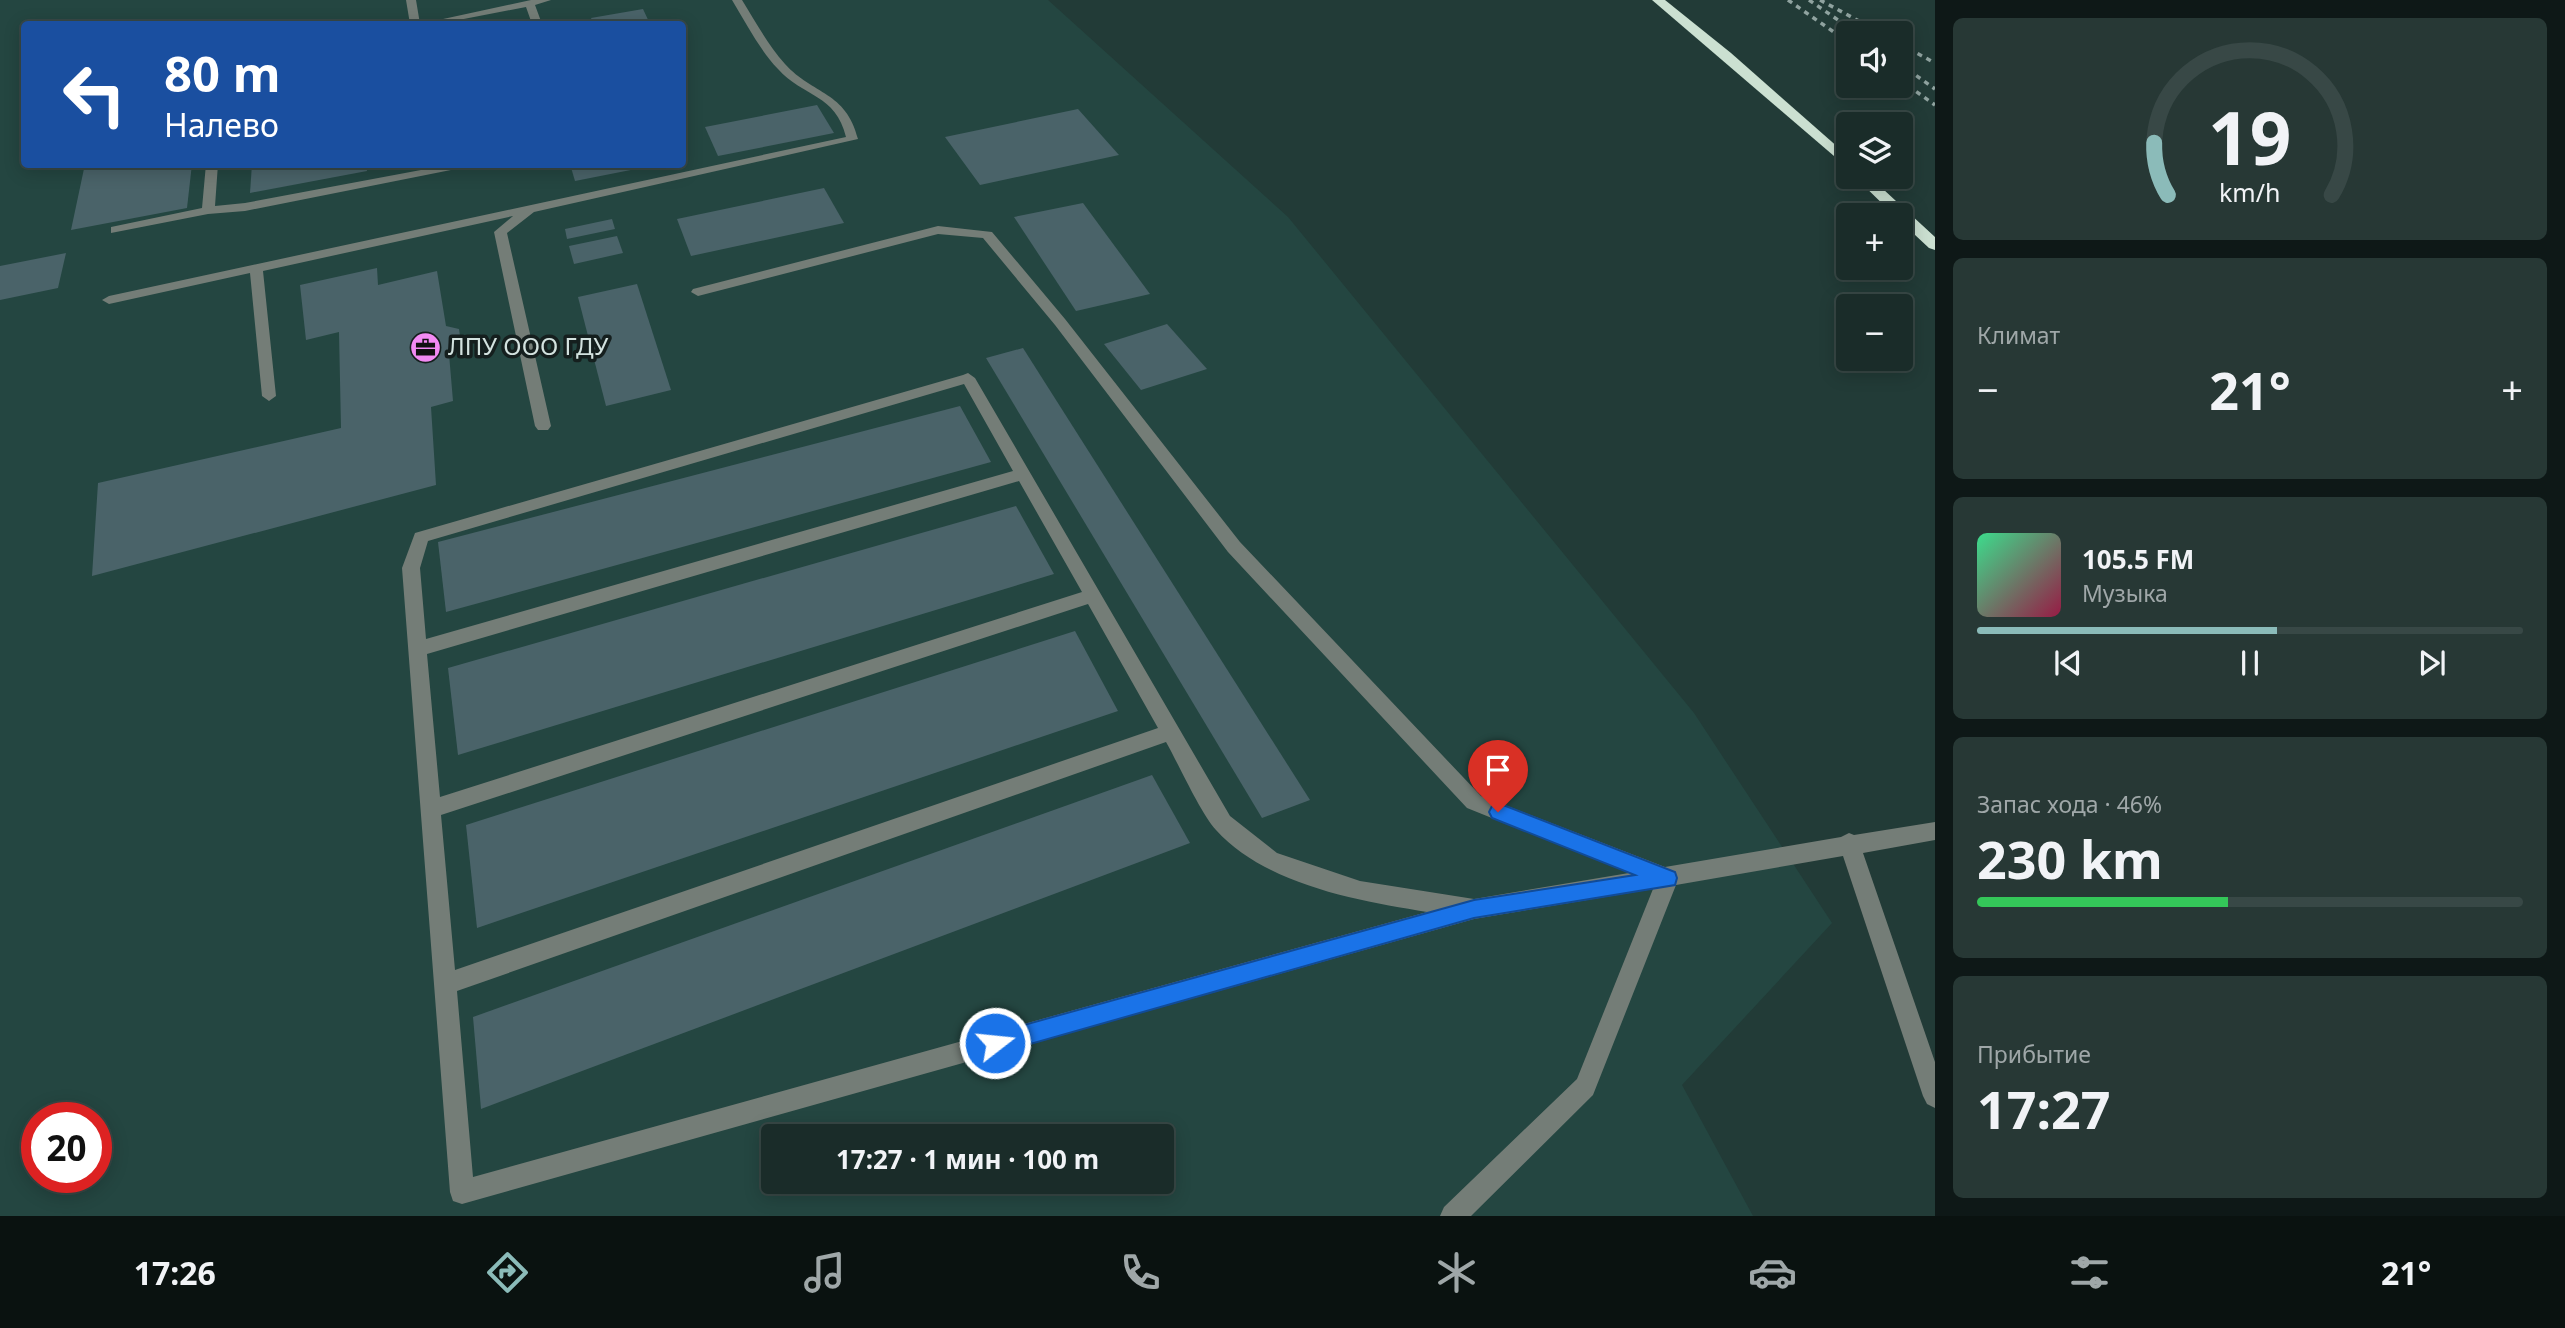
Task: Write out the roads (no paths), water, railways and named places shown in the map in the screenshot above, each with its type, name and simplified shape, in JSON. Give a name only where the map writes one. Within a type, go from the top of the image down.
[{"type":"highway","points":[[1658,0],[1727,56],[1836,153]]},
{"type":"highway","points":[[1875,189],[1935,245]]},
{"type":"lane","points":[[411,0],[414,21]]},
{"type":"lane","points":[[442,21],[546,0]]},
{"type":"lane","points":[[109,300],[852,139],[850,121],[838,106],[786,72],[737,0]]},
{"type":"lane","points":[[530,5],[536,21]]},
{"type":"lane","points":[[208,210],[212,168]]},
{"type":"lane","points":[[384,168],[385,181]]},
{"type":"lane","points":[[116,230],[208,210],[245,207],[454,168]]},
{"type":"lane","points":[[530,209],[500,232],[543,426]]},
{"type":"lane","points":[[698,292],[938,230],[987,235],[1060,321],[1234,547],[1474,802],[1668,878]]},
{"type":"lane","points":[[256,268],[269,396]]},
{"type":"lane","points":[[1474,909],[1360,891],[1271,861],[1223,823],[968,378],[421,537],[411,568],[462,1192],[1474,909],[1668,878],[1849,843],[1935,831]]},
{"type":"lane","points":[[418,649],[1023,474]]},
{"type":"lane","points":[[431,809],[1092,596]]},
{"type":"lane","points":[[445,984],[1170,732]]},
{"type":"lane","points":[[1849,843],[1935,1096]]},
{"type":"lane","points":[[1453,1216],[1585,1087],[1668,878]]},
{"type":"railway","points":[[1788,0],[1836,34]]},
{"type":"railway","points":[[1809,0],[1840,21]]},
{"type":"railway","points":[[1820,0],[1859,21]]},
{"type":"railway","points":[[1913,51],[1935,63]]},
{"type":"railway","points":[[1913,73],[1935,89]]},
{"type":"railway","points":[[1913,89],[1935,105]]},
{"type":"place","name":"ЛПУ ООО ГДУ","points":[[425,347]]}]
